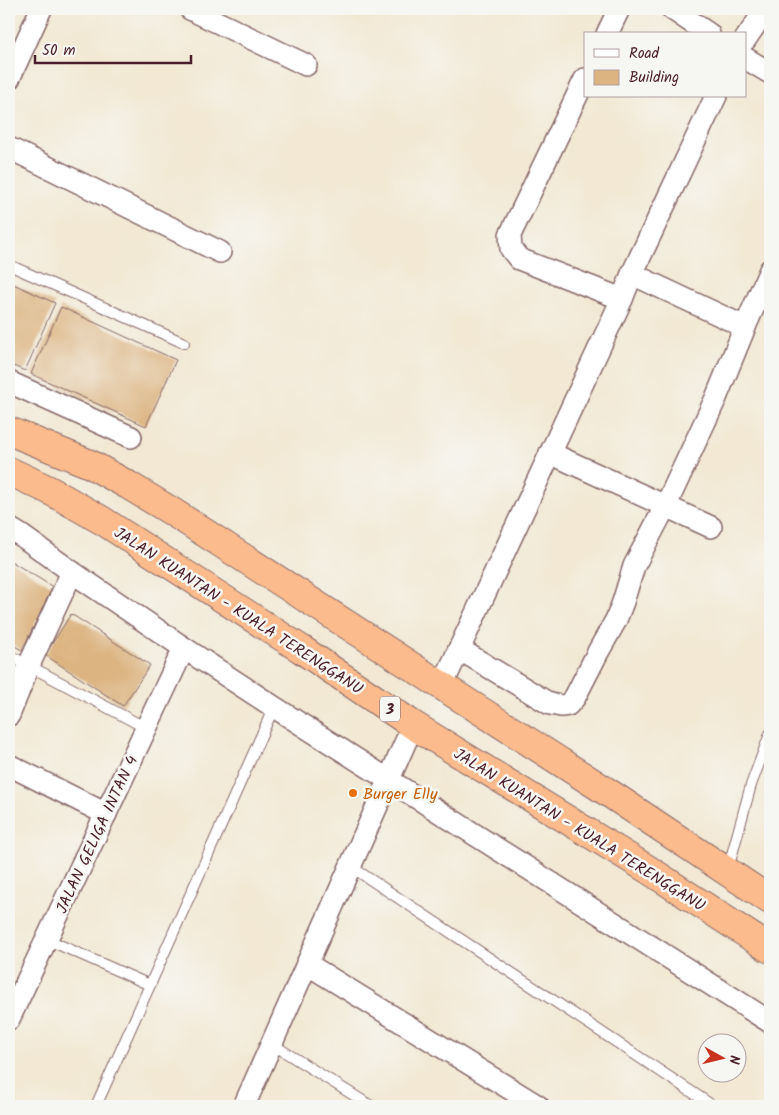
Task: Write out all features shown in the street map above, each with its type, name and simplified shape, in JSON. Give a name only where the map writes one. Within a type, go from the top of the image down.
[{"type":"highway","points":[[9,431],[90,464],[171,511],[770,899]]},
{"type":"highway","name":"JALAN KUANTAN - KUALA TERENGGANU","points":[[9,471],[49,490],[103,521],[301,649],[413,725],[649,870],[770,949]]},
{"type":"street","points":[[9,79],[41,9]]},
{"type":"street","points":[[190,9],[306,65]]},
{"type":"street","points":[[608,32],[619,9]]},
{"type":"street","points":[[672,9],[706,32]]},
{"type":"street","points":[[746,39],[766,9]]},
{"type":"street","points":[[746,59],[770,73]]},
{"type":"street","points":[[584,81],[510,235],[511,250],[519,259],[622,299]]},
{"type":"street","points":[[442,686],[715,98]]},
{"type":"street","points":[[9,148],[220,252]]},
{"type":"street","points":[[459,649],[550,704],[568,705],[575,698],[616,620],[634,566],[666,506],[716,398],[770,270]]},
{"type":"street","points":[[632,274],[745,327]]},
{"type":"street","points":[[9,382],[131,437]]},
{"type":"street","points":[[550,453],[711,527]]},
{"type":"street","points":[[9,528],[274,708],[770,1022]]},
{"type":"street","points":[[9,715],[29,665],[72,572]]},
{"type":"street","name":"JALAN GELIGA INTAN 4","points":[[9,1019],[15,991],[46,939],[184,648]]},
{"type":"street","points":[[244,1106],[413,725]]},
{"type":"street","points":[[9,765],[106,814]]},
{"type":"street","points":[[307,964],[538,1106]]},
{"type":"lane","points":[[9,265],[184,343]]},
{"type":"lane","points":[[9,655],[146,728]]},
{"type":"lane","points":[[96,1106],[274,708]]},
{"type":"lane","points":[[728,872],[751,785],[770,734]]},
{"type":"lane","points":[[350,866],[713,1106]]},
{"type":"lane","points":[[46,939],[150,985]]},
{"type":"lane","points":[[272,1044],[371,1106]]},
{"type":"building","points":[[9,282],[55,303],[25,371],[9,364]]},
{"type":"building","points":[[61,307],[176,360],[146,426],[31,374]]},
{"type":"building","points":[[9,560],[53,587],[22,650],[9,643]]},
{"type":"building","points":[[71,614],[150,665],[123,706],[45,655]]},
{"type":"place","name":"Burger Elly","points":[[353,793]]}]
